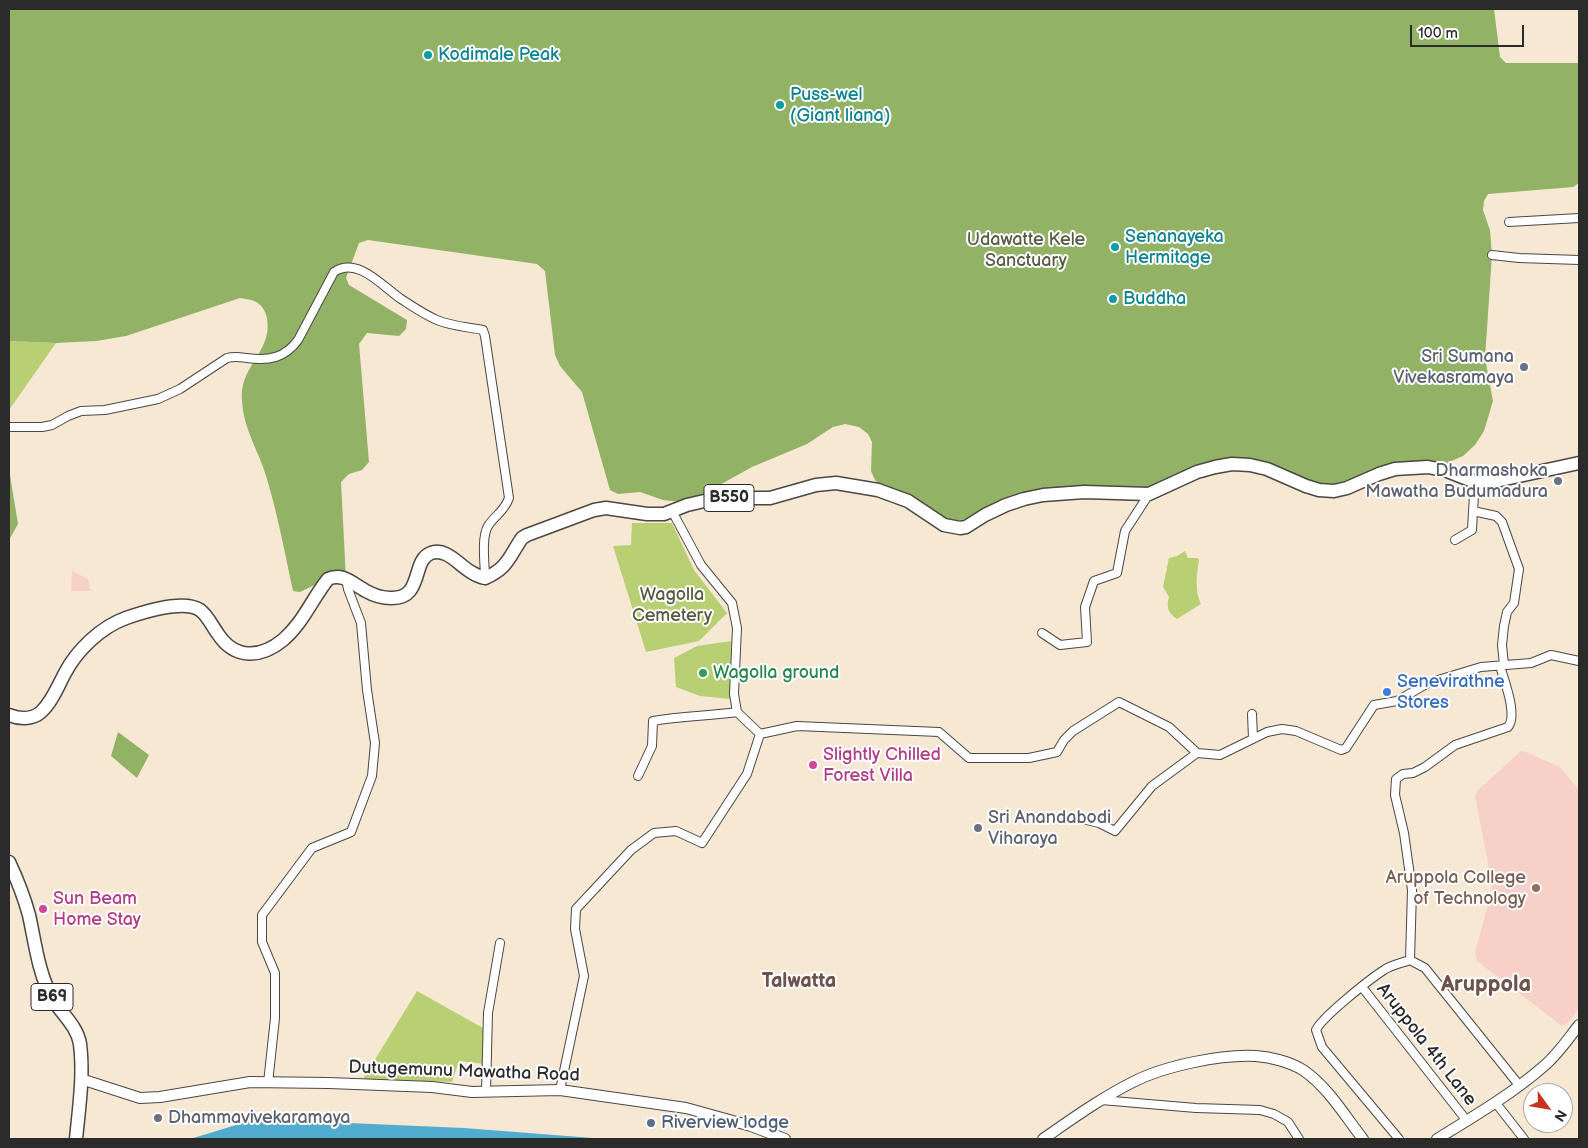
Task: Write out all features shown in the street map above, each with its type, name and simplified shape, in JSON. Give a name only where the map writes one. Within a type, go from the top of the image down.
[{"type":"main road","name":"B550","points":[[485,578],[505,566],[522,538],[594,510],[606,508],[656,515],[713,499],[770,498],[816,485],[836,483],[878,490],[908,501],[944,525],[960,528],[966,527],[1006,505],[1024,499],[1043,495],[1084,492],[1148,494],[1197,472],[1232,464],[1250,465],[1267,469],[1306,486],[1319,490],[1334,491],[1348,488],[1395,469],[1428,467],[1446,471],[1475,482],[1496,481],[1579,465]]},
{"type":"main road","points":[[9,715],[16,718],[26,718],[41,712],[48,704],[66,670],[84,648],[104,630],[119,621],[169,606],[199,609],[226,645],[239,653],[254,654],[267,650],[283,640],[298,624],[328,579],[333,576],[346,579],[378,597],[393,598],[402,596],[412,588],[423,560],[430,553],[436,552],[453,558],[471,572],[485,578]]},
{"type":"main road","name":"B69","points":[[9,862],[25,902],[47,987],[56,1004],[78,1033],[81,1078],[76,1135]]},
{"type":"street","points":[[1509,222],[1579,218]]},
{"type":"street","points":[[1492,255],[1579,260]]},
{"type":"street","points":[[9,427],[42,427],[52,425],[81,411],[105,410],[158,398],[180,389],[227,358],[235,356],[270,359],[284,354],[298,340],[334,272],[340,268],[360,270],[368,273],[400,298],[439,321],[482,330],[485,336],[509,498],[506,507],[488,527],[484,535],[485,578]]},
{"type":"street","points":[[1455,540],[1472,530],[1475,482]]},
{"type":"street","points":[[1042,633],[1060,645],[1087,642],[1085,607],[1094,581],[1117,573],[1125,531],[1148,494]]},
{"type":"street","points":[[672,511],[702,565],[732,603],[737,628],[734,694],[736,712],[760,734]]},
{"type":"street","points":[[1410,960],[1412,890],[1404,833],[1395,795],[1396,779],[1403,774],[1413,773],[1425,767],[1455,745],[1508,727],[1511,723],[1510,700],[1502,666],[1502,645],[1507,612],[1514,603],[1519,569],[1502,522],[1496,516],[1473,511]]},
{"type":"street","points":[[268,1083],[276,1018],[275,973],[262,942],[262,915],[312,848],[351,832],[372,776],[375,743],[361,623],[346,579]]},
{"type":"street","points":[[760,734],[797,726],[939,732],[969,758],[1029,758],[1057,752],[1073,731],[1119,702],[1169,727],[1197,753],[1220,755],[1267,732],[1282,729],[1296,731],[1341,750],[1346,748],[1374,705],[1398,701],[1428,683],[1481,667],[1530,663],[1551,655],[1579,661]]},
{"type":"street","points":[[638,776],[652,746],[653,722],[679,716],[706,716],[736,712]]},
{"type":"street","points":[[1252,714],[1253,738]]},
{"type":"street","points":[[560,1090],[584,976],[575,929],[576,909],[631,850],[654,833],[676,831],[702,844],[747,774],[760,734]]},
{"type":"street","points":[[1074,817],[1099,823],[1115,831],[1152,786],[1197,753]]},
{"type":"street","points":[[486,1092],[488,1013],[500,943]]},
{"type":"street","points":[[1398,1139],[1322,1047],[1316,1030],[1328,1015],[1385,969],[1410,960],[1425,968],[1519,1085]]},
{"type":"street","name":"Aruppola 4th Lane","points":[[1362,987],[1467,1121]]},
{"type":"street","points":[[1437,1139],[1495,1102],[1544,1066],[1562,1048],[1579,1025]]},
{"type":"street","points":[[1043,1139],[1101,1100],[1134,1081],[1165,1069],[1221,1058],[1256,1056],[1280,1060],[1302,1069],[1319,1082],[1362,1139]]},
{"type":"street","name":"Dutugemunu Mawatha Road","points":[[81,1078],[140,1098],[160,1097],[250,1082],[329,1082],[472,1092],[560,1090],[686,1108],[751,1126],[785,1139]]},
{"type":"street","points":[[1101,1100],[1196,1108],[1260,1110],[1274,1114],[1288,1122],[1299,1139]]},
{"type":"street","points":[[1495,1102],[1524,1139]]},
{"type":"shaded area","points":[[72,571],[88,579],[91,591],[71,591]]},
{"type":"shaded area","name":"Aruppola College of Technology","points":[[1521,751],[1560,767],[1579,790],[1579,1008],[1569,1022],[1562,1026],[1477,961],[1475,952],[1492,891],[1492,884],[1475,796],[1478,790]]},
{"type":"green space","name":"Udawatte Kele Sanctuary","points":[[9,9],[1494,9],[1500,57],[1506,63],[1579,63],[1579,183],[1573,187],[1488,194],[1484,201],[1483,210],[1490,230],[1492,255],[1485,358],[1493,401],[1484,431],[1475,445],[1463,456],[1447,463],[1384,469],[1322,486],[1250,465],[1133,492],[1019,494],[965,519],[952,522],[941,519],[915,497],[882,487],[875,480],[871,471],[872,442],[868,434],[859,427],[845,424],[833,427],[807,444],[752,467],[698,497],[681,502],[663,500],[640,492],[618,494],[610,490],[582,392],[560,366],[555,355],[545,271],[537,264],[368,240],[359,243],[346,278],[349,285],[407,320],[406,329],[399,336],[367,333],[359,344],[369,462],[362,470],[349,474],[341,482],[346,579],[333,576],[300,592],[293,591],[271,493],[243,411],[242,391],[246,375],[262,348],[268,330],[267,318],[259,304],[252,300],[240,298],[126,336],[96,341],[56,343],[9,341]]},
{"type":"green space","points":[[9,341],[56,343],[9,410]]},
{"type":"green space","points":[[9,469],[18,524],[9,540]]},
{"type":"green space","name":"Wagolla Cemetery","points":[[632,523],[672,523],[694,570],[727,613],[699,641],[646,652],[613,546],[631,545]]},
{"type":"green space","points":[[1185,551],[1188,558],[1199,559],[1197,588],[1201,604],[1177,619],[1168,610],[1169,597],[1163,587],[1169,558]]},
{"type":"green space","name":"Wagolla ground","points":[[731,641],[730,699],[700,696],[676,687],[674,658],[697,646]]},
{"type":"green space","points":[[118,732],[149,755],[137,778],[111,756]]},
{"type":"green space","points":[[417,991],[483,1028],[484,1064],[459,1061],[452,1082],[363,1079]]},
{"type":"water","points":[[256,1119],[464,1128],[606,1139],[190,1139]]},
{"type":"place","name":"Kodimale Peak","points":[[428,55]]},
{"type":"place","name":"Puss-wel (Giant liana)","points":[[780,105]]},
{"type":"place","name":"Senanayeka Hermitage","points":[[1115,247]]},
{"type":"place","name":"Buddha","points":[[1113,299]]},
{"type":"place","name":"Sri Sumana Vivekasramaya","points":[[1524,367]]},
{"type":"place","name":"Dharmashoka Mawatha Budumadura","points":[[1558,481]]},
{"type":"place","name":"Wagolla ground","points":[[703,673]]},
{"type":"place","name":"Senevirathne Stores","points":[[1387,692]]},
{"type":"place","name":"Slightly Chilled Forest Villa","points":[[813,765]]},
{"type":"place","name":"Sri Anandabodi Viharaya","points":[[978,828]]},
{"type":"place","name":"Aruppola College of Technology","points":[[1536,888]]},
{"type":"place","name":"Sun Beam Home Stay","points":[[43,909]]},
{"type":"place","name":"Dhammavivekaramaya","points":[[158,1118]]},
{"type":"place","name":"Riverview lodge","points":[[651,1123]]},
{"type":"district","name":"Talwatta","points":[[799,982]]},
{"type":"district","name":"Aruppola","points":[[1486,985]]}]
